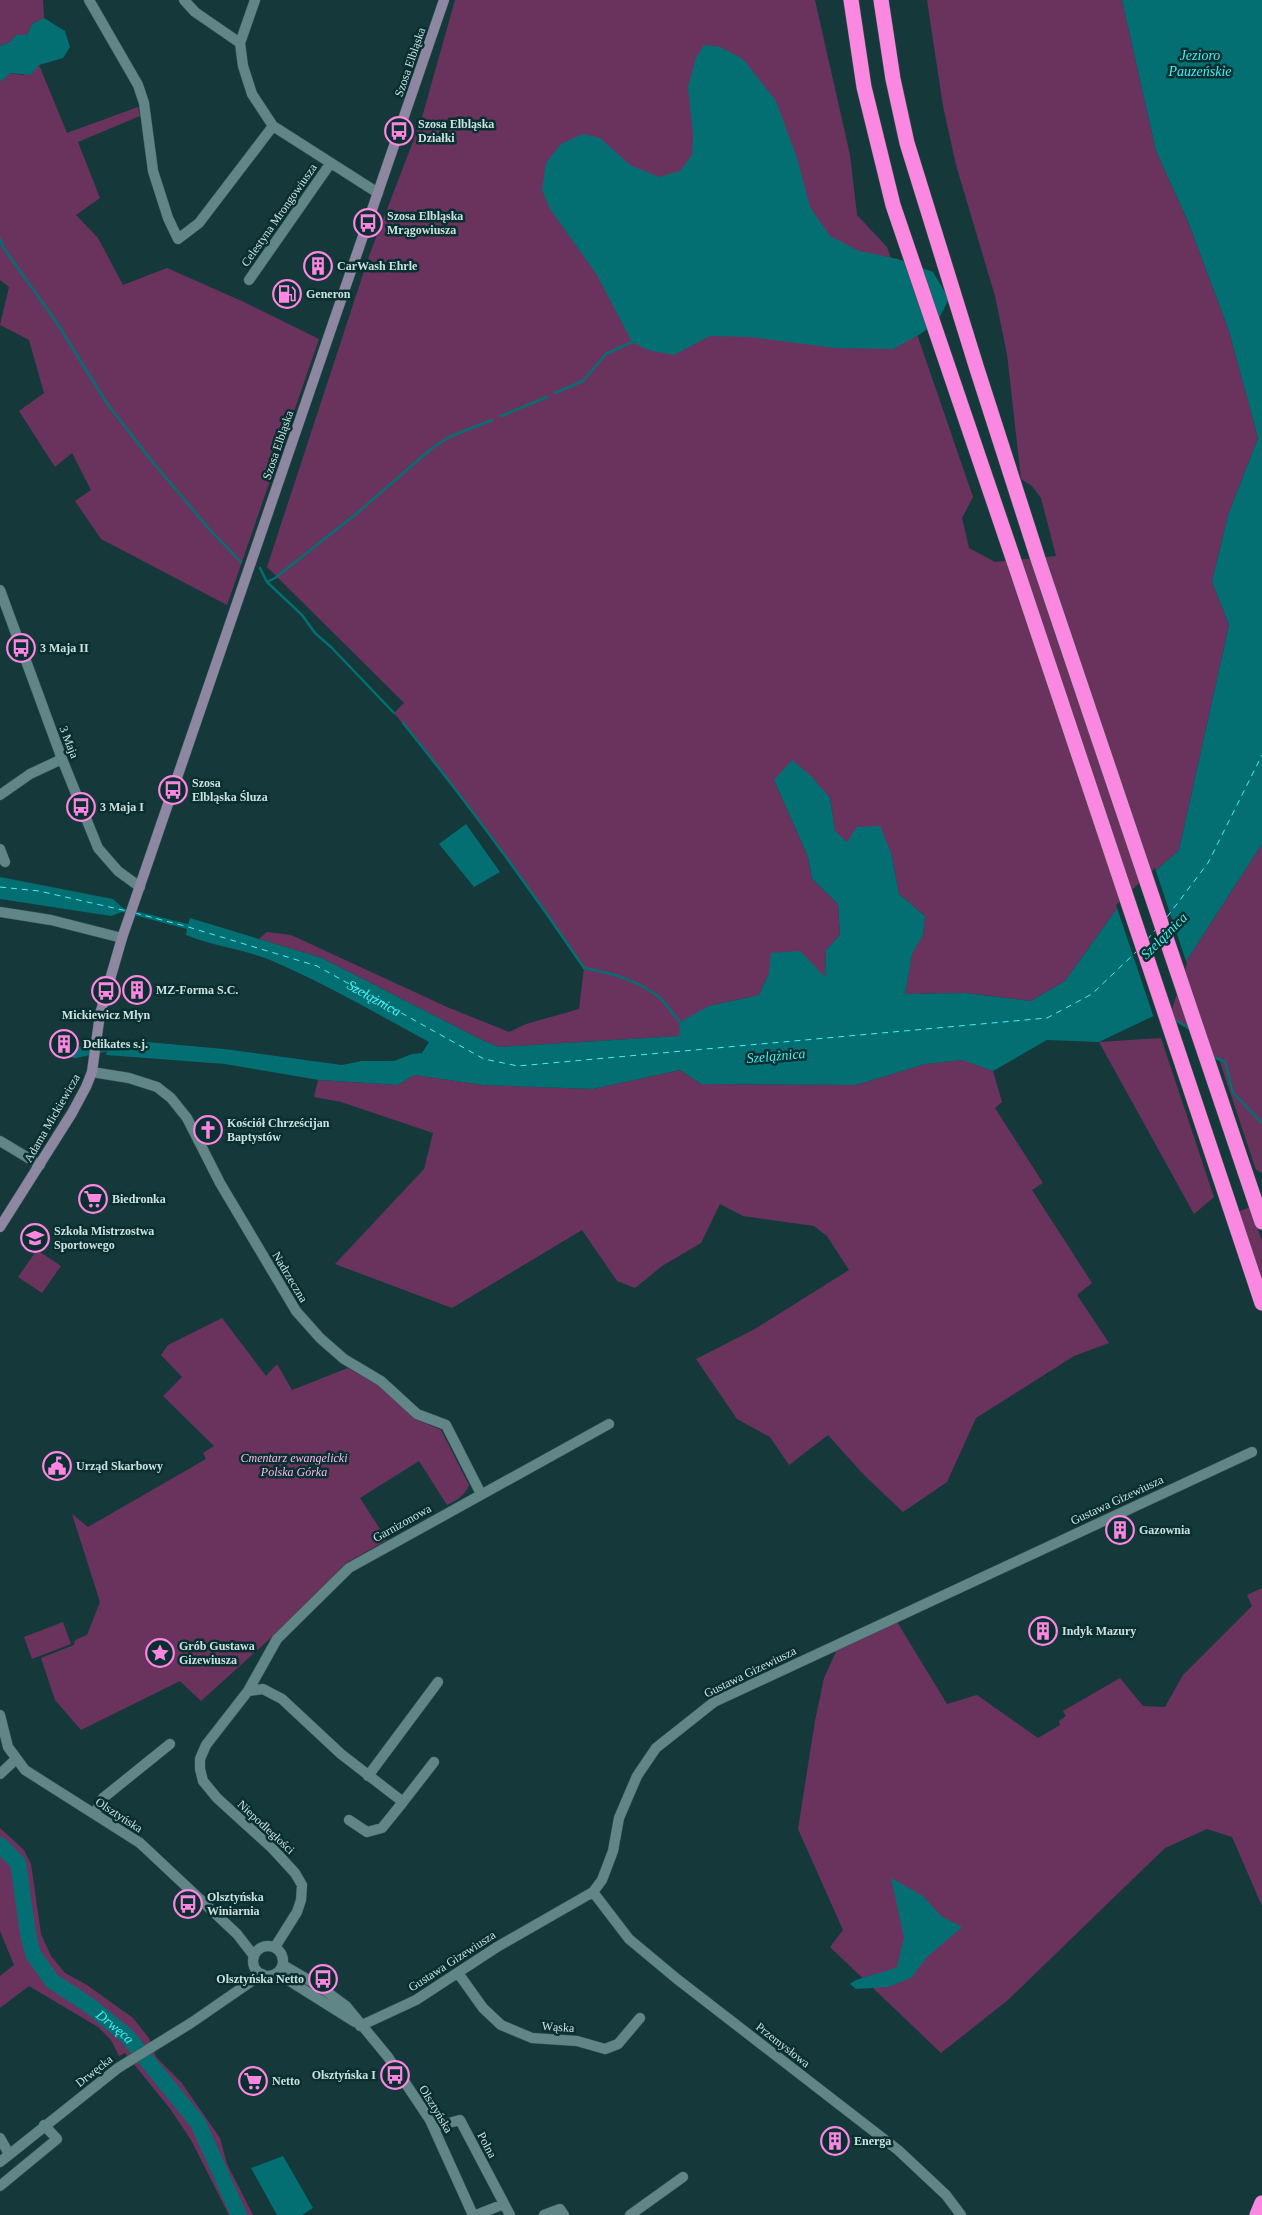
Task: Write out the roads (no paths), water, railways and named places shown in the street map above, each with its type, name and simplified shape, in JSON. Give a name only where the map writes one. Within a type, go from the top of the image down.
[{"type":"highway","points":[[851,0],[864,87],[893,205],[1262,1303]]},
{"type":"highway","points":[[881,0],[893,79],[907,143],[977,369],[1039,562],[1262,1222]]},
{"type":"highway","points":[[1257,2215],[1262,2202]]},
{"type":"main road","name":"Szosa Elbląska","points":[[136,898],[444,0]]},
{"type":"main road","name":"Adama Mickiewicza","points":[[0,1227],[75,1107],[92,1072],[102,1006],[136,898]]},
{"type":"street","points":[[89,0],[138,85],[144,103],[153,171],[168,218],[178,239],[199,223],[274,126]]},
{"type":"street","points":[[184,0],[195,12],[240,43]]},
{"type":"street","name":"Celestyna Mrongowiusza","points":[[255,0],[240,43],[243,66],[252,94],[274,126],[330,164],[378,193]]},
{"type":"street","name":"Celestyna Mrongowiusza","points":[[249,280],[330,164]]},
{"type":"street","name":"3 Maja","points":[[1,594],[62,759],[98,848],[118,871],[140,886]]},
{"type":"street","points":[[0,795],[30,774],[62,759]]},
{"type":"street","points":[[0,849],[6,862]]},
{"type":"street","points":[[0,912],[51,920],[123,935]]},
{"type":"street","name":"Nadrzeczna","points":[[92,1072],[129,1078],[157,1087],[171,1098],[187,1118],[220,1183],[296,1312],[344,1360],[381,1382],[417,1414],[446,1426],[480,1494]]},
{"type":"street","points":[[0,1141],[40,1165]]},
{"type":"street","name":"Garnizonowa","points":[[217,1729],[248,1691],[277,1639],[349,1568],[609,1424]]},
{"type":"street","name":"Gustawa Gizewiusza","points":[[360,2026],[416,2000],[497,1946],[593,1892],[602,1880],[613,1851],[618,1818],[637,1776],[656,1748],[714,1702],[1252,1452]]},
{"type":"street","points":[[368,1776],[438,1682]]},
{"type":"street","points":[[248,1691],[263,1689],[282,1699],[368,1776],[403,1802]]},
{"type":"street","name":"Olsztyńska","points":[[0,1714],[8,1747],[16,1759],[35,1777],[140,1843],[257,1952]]},
{"type":"street","name":"Niepodległości","points":[[217,1729],[201,1754],[199,1764],[203,1780],[217,1798],[272,1848],[295,1873],[302,1886],[301,1900],[297,1912],[275,1947]]},
{"type":"street","points":[[95,1813],[103,1798],[170,1744]]},
{"type":"street","points":[[0,1774],[16,1759]]},
{"type":"street","points":[[349,1820],[368,1832],[382,1828],[434,1762]]},
{"type":"street","name":"Przemysłowa","points":[[593,1892],[629,1939],[677,1979],[898,2150],[946,2195],[961,2215]]},
{"type":"street","points":[[266,1946],[275,1947],[283,1956],[280,1969],[270,1976],[259,1971],[257,1952],[266,1946]]},
{"type":"street","name":"Olsztyńska","points":[[280,1969],[319,1986],[346,2006],[360,2026],[388,2057],[434,2127],[474,2215]]},
{"type":"street","name":"Drwęcka","points":[[0,2162],[44,2125],[131,2059],[234,1993],[259,1971]]},
{"type":"street","name":"Wąska","points":[[458,1972],[483,2008],[500,2025],[532,2038],[577,2041],[606,2049],[618,2044],[640,2018]]},
{"type":"street","name":"Polna","points":[[434,2127],[460,2120],[510,2215]]},
{"type":"street","points":[[0,2186],[57,2140],[44,2125]]},
{"type":"street","points":[[0,2138],[9,2154]]},
{"type":"street","points":[[630,2215],[683,2177]]},
{"type":"street","points":[[474,2215],[504,2204]]},
{"type":"street","points":[[544,2215],[560,2209],[564,2215]]},
{"type":"water","name":"Jezioro Pauzeńskie","points":[[1122,0],[1262,0],[1262,844],[1183,966],[1170,1008],[1099,1042],[1047,1040],[993,1071],[962,1060],[925,1064],[856,1085],[701,1084],[680,1070],[593,1089],[483,1085],[414,1075],[398,1085],[319,1080],[225,1064],[106,1055],[109,1043],[147,1042],[224,1049],[342,1065],[362,1061],[394,1061],[412,1054],[422,1053],[429,1042],[351,999],[290,969],[260,956],[186,935],[187,929],[122,912],[111,916],[0,899],[0,877],[113,899],[123,908],[188,924],[190,918],[322,958],[499,1047],[679,1036],[680,1022],[709,1006],[759,995],[769,973],[771,953],[800,951],[825,977],[826,950],[840,935],[838,904],[812,879],[808,857],[774,780],[792,760],[811,776],[830,798],[835,831],[847,842],[857,827],[880,826],[891,853],[899,894],[925,916],[923,935],[912,954],[905,994],[965,993],[1031,1001],[1065,981],[1123,900],[1179,850],[1229,625],[1212,582],[1228,515],[1258,438],[1229,331],[1189,224],[1156,151]]},
{"type":"water","points":[[44,18],[65,31],[70,47],[63,58],[39,65],[31,75],[10,73],[2,81],[0,80],[0,46],[10,42],[16,35],[27,35],[32,24]]},
{"type":"water","points":[[704,45],[720,47],[743,59],[776,101],[797,158],[810,207],[830,236],[859,251],[898,259],[933,272],[949,299],[937,322],[922,333],[893,349],[835,348],[750,337],[710,336],[674,355],[648,350],[632,342],[597,275],[550,209],[542,190],[546,163],[561,144],[583,134],[600,138],[630,165],[659,177],[680,171],[692,155],[693,135],[688,87],[696,58]]},
{"type":"water","points":[[466,824],[500,872],[474,887],[439,844]]},
{"type":"water","points":[[891,1878],[923,1896],[941,1916],[962,1927],[927,1957],[911,1978],[888,1987],[856,1989],[850,1984],[858,1979],[897,1967],[904,1937]]},
{"type":"water","points":[[283,2156],[313,2208],[302,2215],[277,2215],[251,2168]]},
{"type":"waterway","points":[[0,239],[3,247],[57,323],[106,402],[151,460],[210,530],[241,562]]},
{"type":"waterway","points":[[555,393],[583,381],[606,354],[632,342]]},
{"type":"waterway","points":[[501,416],[547,397]]},
{"type":"waterway","points":[[267,582],[275,578],[356,514],[431,449],[449,437],[492,420]]},
{"type":"waterway","points":[[260,568],[267,582],[302,615],[315,633],[331,647],[394,713]]},
{"type":"waterway","points":[[403,723],[496,844],[584,968],[614,975],[643,986],[660,998],[680,1022]]},
{"type":"waterway","points":[[1174,1019],[1190,1029]]},
{"type":"waterway","points":[[75,1053],[108,1046],[120,1048]]},
{"type":"waterway","points":[[1212,1056],[1225,1062],[1233,1093],[1262,1123]]},
{"type":"waterway","name":"Drwęca","points":[[0,1845],[18,1863],[28,1934],[33,1954],[52,1981],[89,2005],[127,2036],[198,2123],[239,2215]]},
{"type":"place","name":"Szosa Elbląska Działki","points":[[399,131]]},
{"type":"place","name":"Szosa Elbląska Mrągowiusza","points":[[368,223]]},
{"type":"place","name":"CarWash Ehrle","points":[[318,266]]},
{"type":"place","name":"Generon","points":[[287,294]]},
{"type":"place","name":"3 Maja II","points":[[21,648]]},
{"type":"place","name":"Szosa Elbląska Śluza","points":[[173,790]]},
{"type":"place","name":"3 Maja I","points":[[81,807]]},
{"type":"place","name":"MZ-Forma S.C.","points":[[137,990]]},
{"type":"place","name":"Mickiewicz Młyn","points":[[106,991]]},
{"type":"place","name":"Delikates s.j.","points":[[64,1044]]},
{"type":"place","name":"Kościół Chrześcijan Baptystów","points":[[208,1130]]},
{"type":"place","name":"Biedronka","points":[[93,1199]]},
{"type":"place","name":"Szkoła Mistrzostwa Sportowego","points":[[35,1238]]},
{"type":"place","name":"Urząd Skarbowy","points":[[57,1466]]},
{"type":"place","name":"Gazownia","points":[[1120,1530]]},
{"type":"place","name":"Indyk Mazury","points":[[1043,1631]]},
{"type":"place","name":"Grób Gustawa Gizewiusza","points":[[160,1653]]},
{"type":"place","name":"Olsztyńska Winiarnia","points":[[188,1904]]},
{"type":"place","name":"Olsztyńska Netto","points":[[323,1979]]},
{"type":"place","name":"Olsztyńska I","points":[[395,2075]]},
{"type":"place","name":"Netto","points":[[253,2081]]},
{"type":"place","name":"Energa","points":[[835,2141]]},
{"type":"water label","name":"Szelążnica","points":[[1164,936]]},
{"type":"water label","name":"Szelążnica","points":[[374,997]]},
{"type":"water label","name":"Szelążnica","points":[[776,1056]]},
{"type":"park label","name":"Cmentarz ewangelicki Polska Górka","points":[[294,1465]]}]
